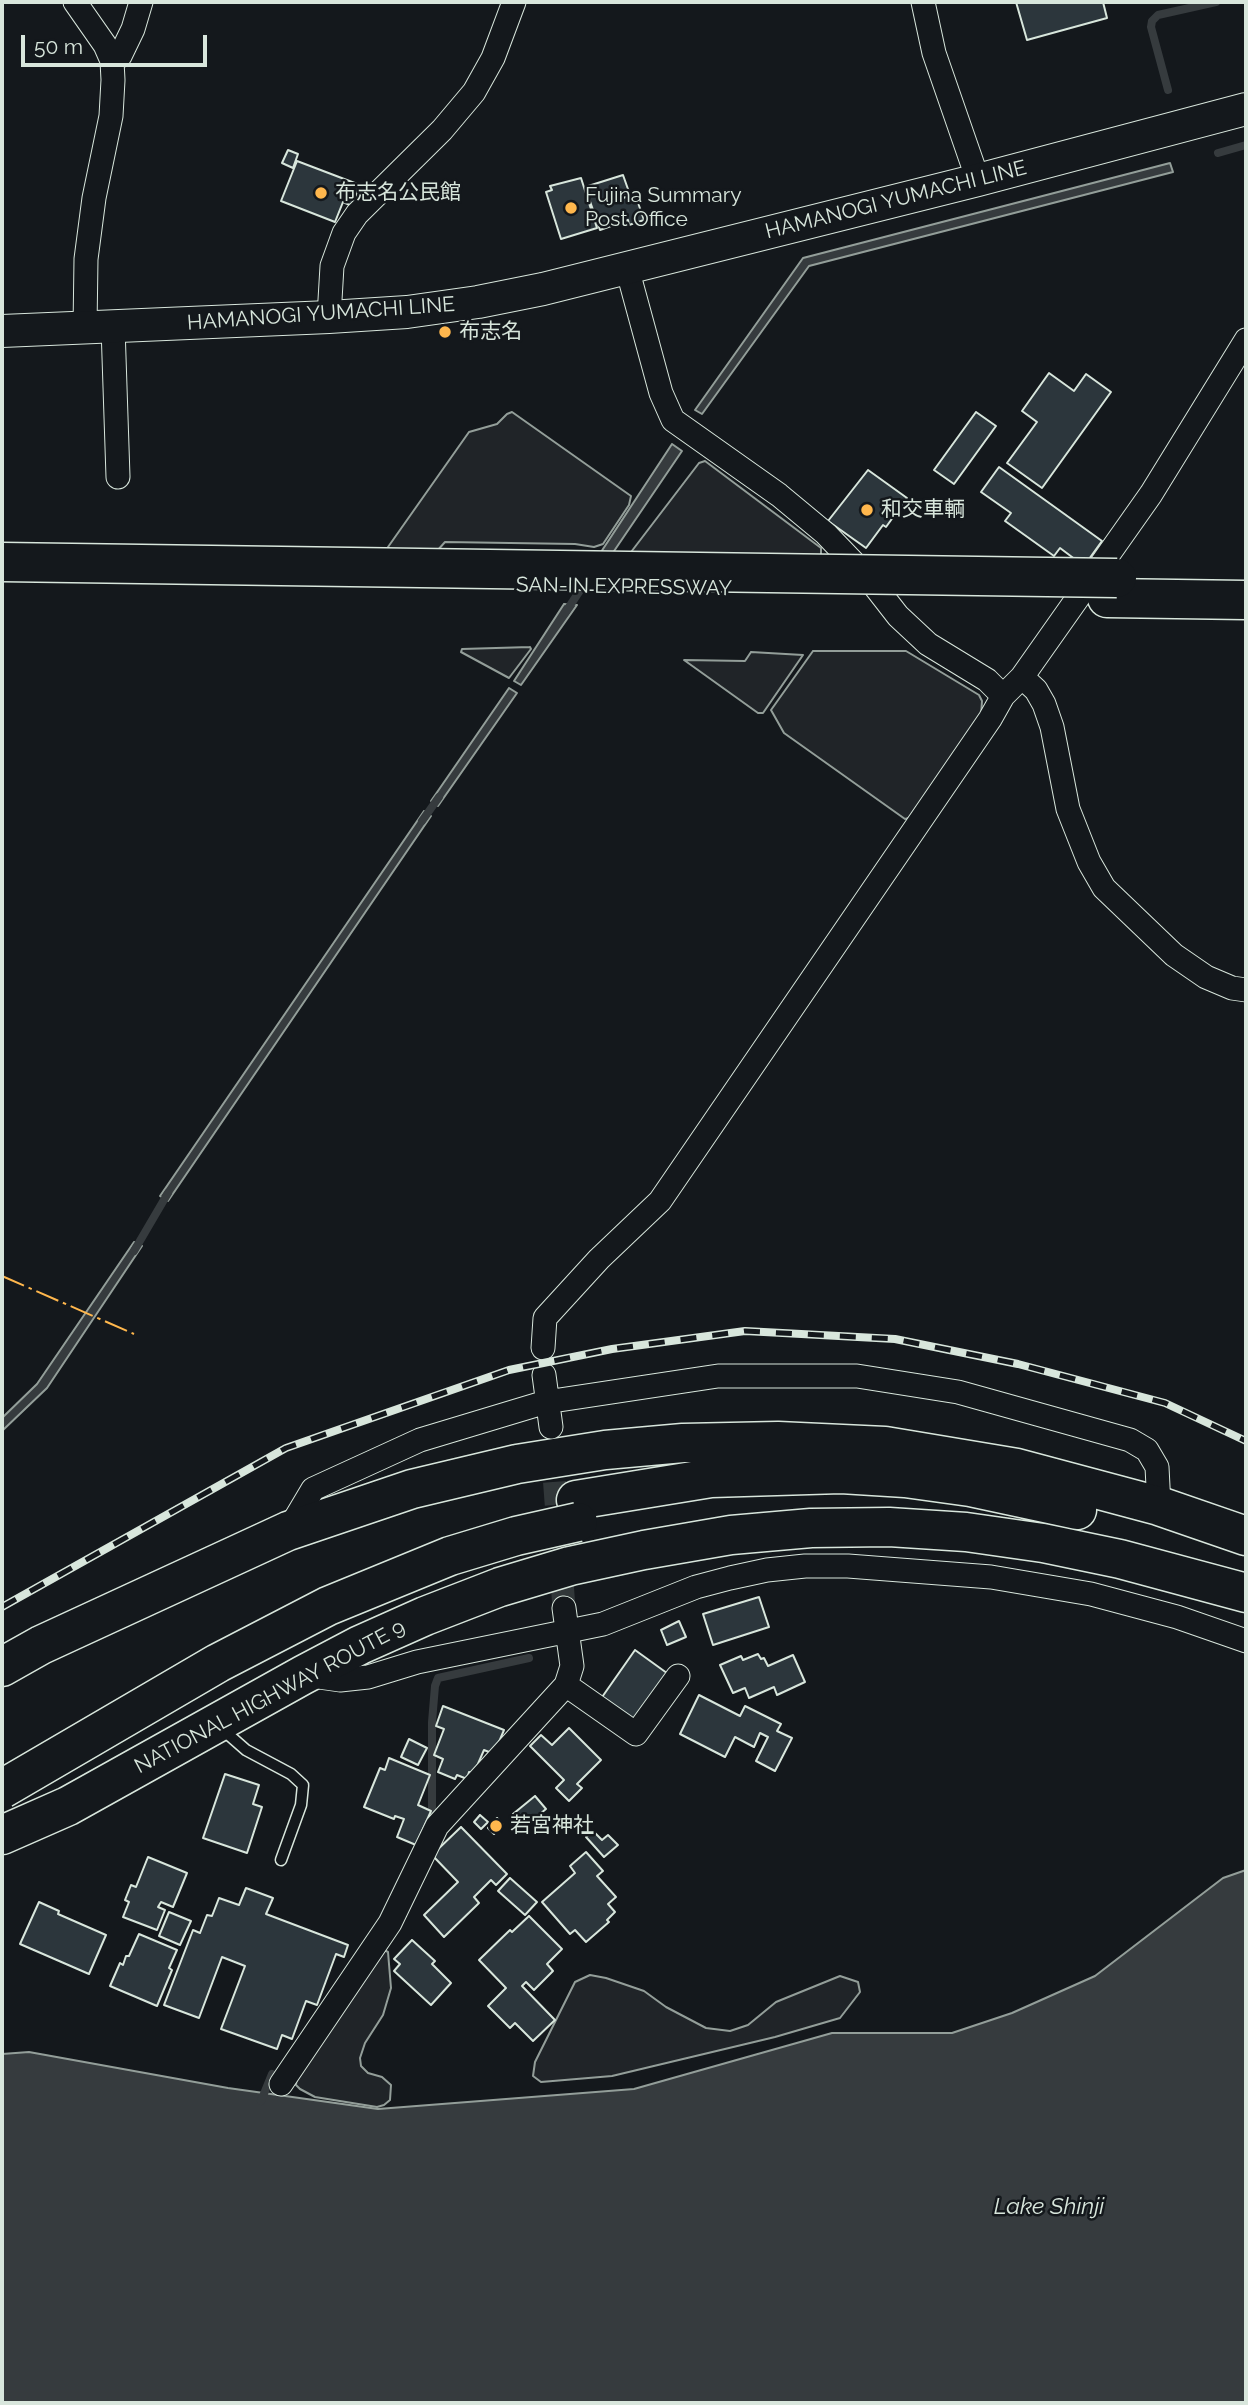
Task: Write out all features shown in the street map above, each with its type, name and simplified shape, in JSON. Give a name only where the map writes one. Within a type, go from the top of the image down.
[{"type":"highway","name":"SAN-IN EXPRESSWAY","points":[[2,562],[1112,588],[1246,600]]},
{"type":"highway","name":"SAN-IN EXPRESSWAY","points":[[2,579],[788,589],[1112,588],[1246,576]]},
{"type":"highway","points":[[2,1667],[41,1645],[288,1531],[412,1489],[517,1464],[606,1450],[683,1443],[778,1441],[885,1446],[1017,1468],[1159,1506],[1246,1536]]},
{"type":"highway","points":[[2,1789],[218,1662],[328,1606],[450,1556],[516,1536],[577,1511],[711,1478],[841,1474],[905,1478],[970,1487],[1104,1517],[1246,1562]]},
{"type":"highway","points":[[2,1764],[203,1648],[318,1588],[383,1559],[512,1514],[659,1509],[762,1499],[840,1496],[905,1499],[1032,1520],[1189,1564],[1246,1584]]},
{"type":"highway","name":"NATIONAL HIGHWAY ROUTE 9","points":[[2,1835],[68,1807],[215,1723],[360,1645],[500,1587],[570,1566],[731,1535],[824,1528],[889,1527],[966,1532],[1043,1543],[1121,1559],[1246,1593]]},
{"type":"main road","name":"HAMANOGI YUMACHI LINE","points":[[2,331],[329,317],[407,312],[478,302],[543,289],[978,180],[1246,109]]},
{"type":"street","points":[[75,2],[105,45],[112,61],[111,116],[94,198],[86,259],[99,327],[118,477]]},
{"type":"street","points":[[112,61],[120,56],[133,29],[141,2]]},
{"type":"street","points":[[329,317],[332,266],[344,233],[357,214],[442,130],[474,92],[493,58],[514,2]]},
{"type":"street","points":[[923,2],[934,53],[978,180]]},
{"type":"street","points":[[627,268],[661,393],[673,420],[779,495],[826,534],[870,580],[898,617],[928,644],[988,680],[1003,696]]},
{"type":"street","points":[[544,1348],[545,1318],[599,1259],[660,1201],[1003,696],[1022,677],[1151,494],[1246,340]]},
{"type":"street","points":[[1022,677],[1036,690],[1044,704],[1052,727],[1068,809],[1089,862],[1104,888],[1174,955],[1206,977],[1231,988],[1246,990]]},
{"type":"street","points":[[544,1375],[551,1427]]},
{"type":"street","points":[[288,1531],[313,1489],[420,1440],[546,1402],[718,1376],[857,1376],[958,1392],[1130,1440],[1147,1450],[1157,1466],[1159,1506]]},
{"type":"street","points":[[303,1675],[340,1680],[368,1677],[453,1654],[603,1625],[696,1587],[730,1578],[767,1570],[848,1566],[991,1577],[1091,1594],[1177,1617],[1246,1641]]},
{"type":"street","points":[[281,2084],[390,1923],[437,1826],[566,1685],[572,1666],[564,1608]]},
{"type":"street","points":[[566,1685],[636,1734],[678,1676]]},
{"type":"lane","points":[[215,1723],[246,1750],[291,1774],[303,1785],[301,1805],[281,1860]]},
{"type":"shaded area","points":[[512,412],[631,496],[629,505],[603,544],[594,547],[575,544],[445,542],[437,551],[389,551],[388,547],[469,432],[497,424]]},
{"type":"shaded area","points":[[705,461],[821,548],[821,560],[628,556],[699,463]]},
{"type":"shaded area","points":[[530,647],[509,678],[461,652],[462,649]]},
{"type":"shaded area","points":[[813,651],[906,651],[979,695],[982,701],[981,716],[912,817],[905,819],[784,733],[771,710]]},
{"type":"shaded area","points":[[751,652],[803,655],[763,713],[758,713],[684,660],[745,661]]},
{"type":"shaded area","points":[[384,1950],[388,1952],[391,1988],[383,2015],[365,2043],[360,2058],[361,2066],[368,2073],[382,2077],[391,2085],[390,2100],[377,2107],[315,2097],[300,2089],[296,2085],[297,2076]]},
{"type":"shaded area","points":[[590,1975],[644,1991],[666,2007],[706,2028],[730,2031],[748,2025],[776,2002],[840,1976],[858,1982],[860,1992],[840,2018],[775,2037],[612,2076],[541,2082],[533,2076],[535,2062],[575,1982]]},
{"type":"water","points":[[1170,163],[1173,172],[809,266],[702,414],[695,410],[803,258]]},
{"type":"water","points":[[672,444],[682,451],[610,557],[601,552]]},
{"type":"water","points":[[564,604],[577,605],[521,685],[514,681]]},
{"type":"water","points":[[509,688],[517,693],[438,806],[431,801]]},
{"type":"water","points":[[424,811],[431,816],[168,1201],[160,1196]]},
{"type":"water","points":[[134,1242],[142,1246],[47,1388],[2,1431],[2,1418],[37,1384]]},
{"type":"water","name":"Lake Shinji","points":[[1246,1870],[1246,2403],[2,2403],[2,2054],[29,2052],[228,2088],[378,2109],[634,2089],[832,2033],[952,2033],[1012,2013],[1095,1976],[1223,1878]]},
{"type":"building","points":[[1016,2],[1103,2],[1107,18],[1027,40]]},
{"type":"building","points":[[288,150],[298,154],[293,168],[282,163]]},
{"type":"building","name":"布志名公民館","points":[[297,161],[360,185],[352,206],[343,202],[335,222],[281,201]]},
{"type":"building","points":[[623,175],[629,192],[619,196],[620,199],[635,194],[644,220],[629,225],[628,220],[600,230],[585,187]]},
{"type":"building","points":[[581,178],[597,228],[561,239],[546,192],[552,190],[550,186]]},
{"type":"building","points":[[1049,373],[1074,391],[1086,374],[1111,392],[1042,488],[1007,463],[1037,422],[1022,411]]},
{"type":"building","points":[[976,412],[996,426],[954,484],[934,470]]},
{"type":"building","points":[[999,467],[1102,541],[1084,566],[1060,548],[1054,556],[1005,521],[1011,513],[981,492]]},
{"type":"building","name":"和交車輌","points":[[868,470],[907,498],[886,527],[883,525],[866,548],[828,521]]},
{"type":"building","points":[[759,1597],[769,1627],[713,1645],[703,1614]]},
{"type":"building","points":[[679,1621],[686,1637],[667,1645],[661,1630]]},
{"type":"building","points":[[635,1650],[671,1676],[635,1726],[600,1700]]},
{"type":"building","points":[[758,1654],[768,1666],[793,1655],[805,1682],[777,1695],[774,1687],[749,1698],[745,1688],[733,1693],[720,1665],[741,1656],[743,1660]]},
{"type":"building","points":[[699,1695],[740,1716],[745,1706],[781,1724],[777,1731],[792,1738],[775,1771],[756,1761],[768,1737],[760,1733],[754,1747],[735,1737],[725,1757],[680,1734]]},
{"type":"building","points":[[443,1706],[504,1730],[494,1754],[484,1750],[474,1773],[469,1772],[467,1779],[457,1775],[455,1779],[438,1772],[443,1759],[434,1755],[444,1729],[436,1726]]},
{"type":"building","points":[[569,1728],[601,1760],[577,1784],[582,1788],[569,1801],[556,1788],[564,1780],[530,1746],[541,1735],[552,1745]]},
{"type":"building","points":[[409,1739],[427,1748],[418,1765],[401,1757]]},
{"type":"building","points":[[389,1758],[430,1775],[418,1805],[431,1811],[416,1845],[397,1837],[404,1819],[395,1816],[394,1819],[364,1807],[380,1768],[385,1770]]},
{"type":"building","points":[[225,1774],[259,1785],[253,1804],[262,1807],[247,1853],[203,1838]]},
{"type":"building","points":[[535,1796],[546,1809],[524,1827],[513,1814]]},
{"type":"building","points":[[480,1815],[488,1822],[481,1829],[474,1822]]},
{"type":"building","name":"若宮神社","points":[[497,1818],[503,1825],[494,1834],[488,1828]]},
{"type":"building","points":[[461,1827],[507,1874],[496,1885],[491,1880],[474,1897],[479,1903],[444,1937],[424,1915],[458,1882],[432,1855]]},
{"type":"building","points":[[593,1831],[602,1840],[608,1835],[618,1845],[604,1857],[586,1837]]},
{"type":"building","points":[[586,1852],[603,1871],[597,1876],[616,1897],[608,1904],[615,1912],[607,1920],[609,1922],[586,1942],[575,1930],[570,1934],[542,1902],[575,1873],[570,1866]]},
{"type":"building","points":[[148,1857],[187,1873],[173,1907],[161,1902],[158,1907],[165,1910],[157,1930],[123,1917],[129,1902],[125,1900],[131,1885],[136,1887]]},
{"type":"building","points":[[510,1878],[537,1902],[525,1915],[498,1891]]},
{"type":"building","points":[[246,1888],[273,1898],[266,1914],[348,1945],[344,1957],[336,1954],[317,2005],[306,2001],[292,2039],[282,2035],[277,2049],[221,2029],[245,1966],[222,1957],[199,2018],[164,2005],[193,1930],[200,1933],[207,1915],[212,1916],[219,1898],[239,1905]]},
{"type":"building","points":[[39,1902],[59,1911],[58,1914],[106,1935],[89,1974],[20,1944]]},
{"type":"building","points":[[169,1912],[191,1921],[180,1945],[159,1936]]},
{"type":"building","points":[[529,1916],[562,1949],[547,1964],[553,1971],[534,1990],[526,1982],[522,1986],[555,2020],[533,2041],[515,2023],[510,2028],[488,2006],[506,1988],[479,1960]]},
{"type":"building","points":[[139,1934],[177,1950],[157,2006],[110,1986],[120,1963],[123,1965],[126,1956],[129,1956]]},
{"type":"building","points":[[412,1940],[435,1961],[432,1964],[451,1983],[431,2005],[394,1971],[400,1964],[394,1959]]},
{"type":"waterway","points":[[1168,90],[1151,27],[1152,21],[1158,15],[1216,2]]},
{"type":"waterway","points":[[1218,153],[1246,145]]},
{"type":"waterway","points":[[565,613],[585,583]]},
{"type":"waterway","points":[[422,821],[439,797]]},
{"type":"waterway","points":[[134,1251],[168,1193]]},
{"type":"waterway","points":[[429,1822],[432,1817],[432,1722],[438,1678],[529,1658]]},
{"type":"waterway","points":[[261,2101],[272,2074]]},
{"type":"tunnel","points":[[552,1448],[564,1608]]},
{"type":"railway","points":[[2,1607],[286,1448],[509,1370],[612,1349],[745,1331],[895,1339],[1018,1364],[1165,1403],[1246,1441]]},
{"type":"power","points":[[2,1276],[134,1334]]},
{"type":"place","name":"布志名公民館","points":[[321,193]]},
{"type":"place","name":"Fujina Summary Post Office","points":[[571,208]]},
{"type":"place","name":"布志名","points":[[445,332]]},
{"type":"place","name":"和交車輌","points":[[867,510]]},
{"type":"place","name":"若宮神社","points":[[496,1826]]}]
